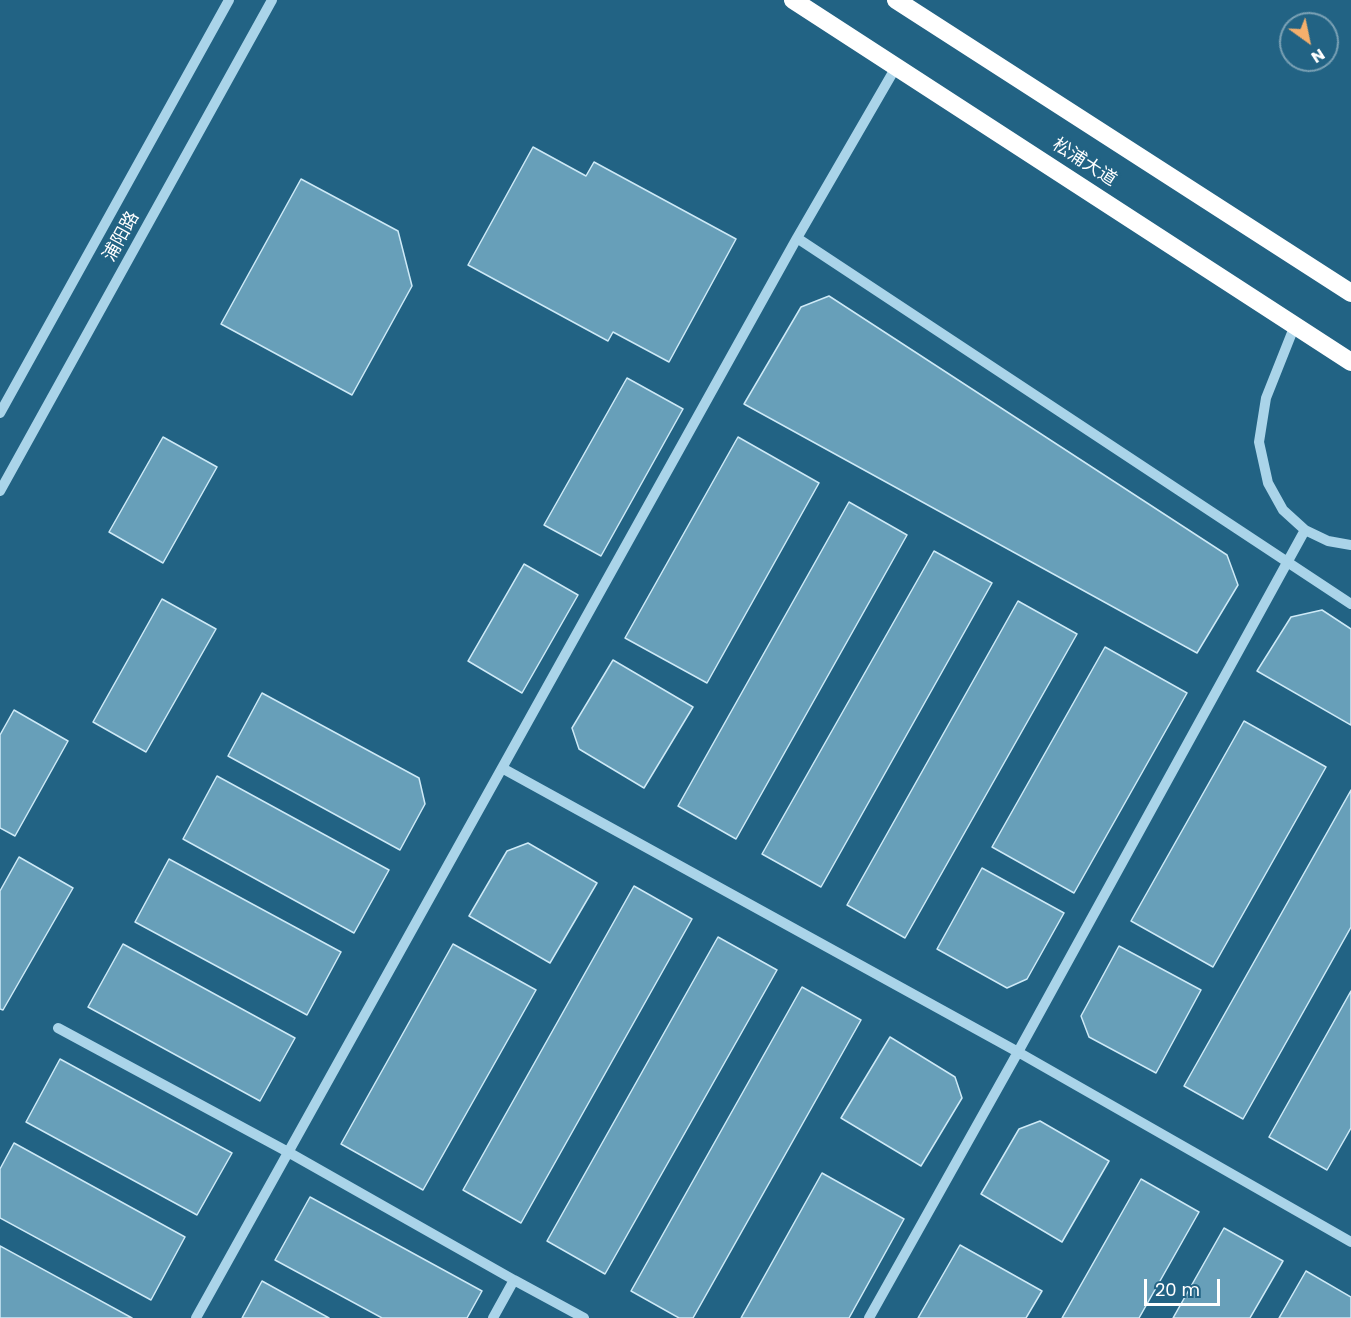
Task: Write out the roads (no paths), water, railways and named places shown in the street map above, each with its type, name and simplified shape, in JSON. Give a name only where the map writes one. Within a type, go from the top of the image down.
[{"type":"highway","name":"松浦大道","points":[[793,0],[1351,362]]},
{"type":"highway","name":"松浦大道","points":[[896,0],[1351,292]]},
{"type":"street","name":"浦阳路","points":[[0,413],[229,0]]},
{"type":"street","name":"浦阳路","points":[[0,491],[272,0]]},
{"type":"street","points":[[196,1318],[797,238],[896,67]]},
{"type":"street","points":[[797,238],[1351,604]]},
{"type":"street","points":[[1295,325],[1266,398],[1259,442],[1268,483],[1283,510],[1305,530],[1328,541],[1351,545]]},
{"type":"street","points":[[869,1318],[1305,530]]},
{"type":"street","points":[[501,768],[1018,1052],[1351,1242]]},
{"type":"street","points":[[58,1028],[288,1152],[584,1318]]},
{"type":"street","points":[[493,1318],[514,1280]]}]
